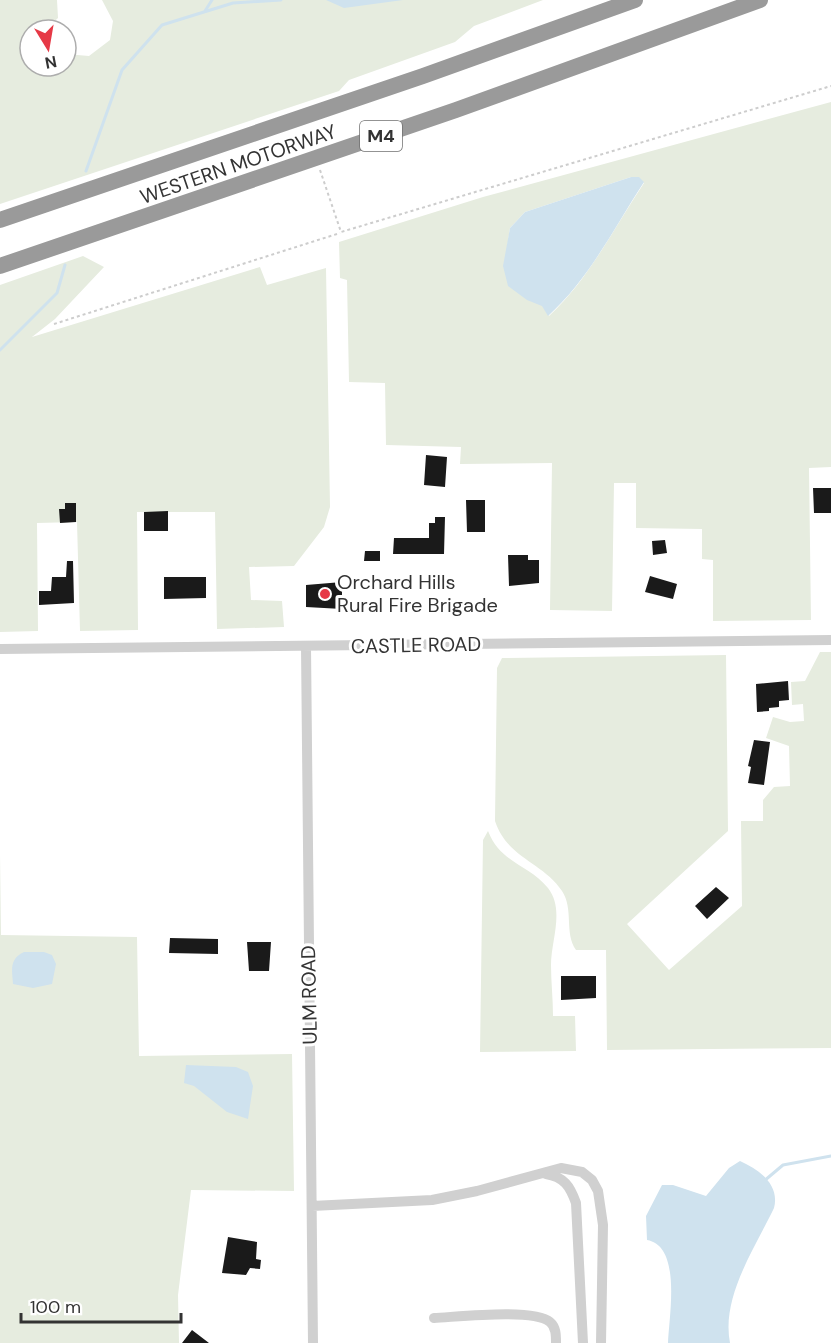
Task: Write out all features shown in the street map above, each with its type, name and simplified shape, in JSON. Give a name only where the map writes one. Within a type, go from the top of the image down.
[{"type":"highway","name":"WESTERN MOTORWAY","points":[[0,220],[390,87],[634,0]]},
{"type":"highway","name":"WESTERN MOTORWAY","points":[[0,266],[316,159],[760,0]]},
{"type":"street","name":"CASTLE ROAD","points":[[0,649],[831,640]]},
{"type":"street","name":"ULM ROAD","points":[[306,646],[313,1343]]},
{"type":"street","points":[[312,1206],[432,1200],[546,1174],[561,1168],[574,1168],[592,1180],[598,1191],[603,1225],[601,1343]]},
{"type":"street","points":[[546,1174],[559,1176],[567,1184],[576,1203],[583,1343]]},
{"type":"street","points":[[434,1318],[534,1315],[551,1323],[556,1332],[556,1343]]},
{"type":"path","points":[[54,324],[340,232],[831,86]]},
{"type":"path","points":[[316,159],[340,232]]},
{"type":"shaded area","points":[[0,0],[57,0],[58,18],[18,18],[18,78],[78,78],[78,55],[89,56],[110,40],[113,21],[102,0],[543,0],[474,26],[455,42],[349,80],[339,91],[0,204]]},
{"type":"shaded area","points":[[831,102],[831,467],[809,468],[811,620],[713,621],[713,560],[702,559],[702,529],[636,528],[636,483],[614,483],[612,611],[550,610],[552,463],[460,464],[461,447],[386,445],[385,383],[349,382],[347,280],[340,278],[339,242],[483,197]],"holes":[[[631,177],[639,178],[644,183],[589,270],[549,316],[507,248],[510,228],[525,212]]]},
{"type":"shaded area","points":[[83,256],[104,267],[55,319],[32,337],[260,267],[267,285],[326,268],[330,507],[324,527],[294,566],[249,567],[251,600],[282,601],[284,627],[217,629],[215,512],[137,512],[138,630],[80,631],[77,522],[37,523],[38,631],[0,632],[0,285]]},
{"type":"shaded area","points":[[820,652],[831,652],[831,1048],[607,1050],[606,950],[576,950],[570,936],[568,905],[562,891],[545,873],[516,852],[495,821],[497,668],[502,658],[726,655],[728,831],[627,924],[669,970],[742,906],[741,821],[763,821],[763,800],[774,787],[790,786],[789,746],[766,738],[773,717],[790,722],[804,721],[803,704],[792,705],[791,682],[805,681]]},
{"type":"shaded area","points":[[488,831],[500,850],[540,880],[553,897],[556,906],[556,925],[551,965],[553,1016],[575,1016],[576,1051],[480,1052],[483,840]]},
{"type":"shaded area","points":[[0,854],[1,935],[137,937],[139,1056],[292,1054],[294,1191],[191,1190],[178,1295],[179,1343],[0,1343]]},
{"type":"water","points":[[326,0],[403,0],[344,8]]},
{"type":"water","points":[[631,177],[639,177],[644,182],[576,286],[548,316],[542,306],[527,300],[508,286],[503,266],[510,228],[525,212]]},
{"type":"water","points":[[24,952],[44,952],[52,955],[56,964],[52,984],[33,988],[13,984],[14,962]]},
{"type":"water","points":[[186,1065],[236,1067],[248,1072],[253,1086],[248,1119],[227,1112],[194,1086],[184,1083]]},
{"type":"water","points":[[740,1161],[767,1179],[774,1192],[775,1200],[774,1208],[749,1256],[735,1291],[730,1308],[730,1343],[668,1343],[671,1300],[669,1268],[665,1255],[658,1245],[647,1240],[646,1216],[662,1185],[673,1185],[706,1196],[729,1168]]},
{"type":"building","points":[[426,455],[447,457],[445,487],[424,485]]},
{"type":"building","points":[[813,488],[831,488],[831,513],[814,513]]},
{"type":"building","points":[[466,500],[485,500],[485,532],[467,532]]},
{"type":"building","points":[[65,503],[76,503],[76,522],[60,523],[59,509],[65,509]]},
{"type":"building","points":[[168,511],[168,531],[144,531],[144,512]]},
{"type":"building","points":[[435,517],[445,517],[444,554],[393,554],[394,538],[429,538],[429,523],[435,523]]},
{"type":"building","points":[[665,540],[667,553],[653,555],[652,541]]},
{"type":"building","points":[[365,551],[380,551],[380,561],[364,561]]},
{"type":"building","points":[[508,555],[528,555],[528,560],[539,560],[539,583],[509,586]]},
{"type":"building","points":[[67,561],[73,561],[74,603],[39,605],[39,591],[51,591],[52,577],[66,577]]},
{"type":"building","points":[[650,576],[677,584],[673,599],[645,592]]},
{"type":"building","points":[[164,577],[206,577],[206,598],[164,599]]},
{"type":"building","points":[[342,582],[342,609],[306,607],[306,585]]},
{"type":"building","points":[[788,681],[789,700],[779,701],[779,707],[769,708],[769,711],[757,712],[756,684]]},
{"type":"building","points":[[754,740],[770,742],[764,785],[748,783],[751,767],[748,766]]},
{"type":"building","points":[[716,887],[729,898],[707,919],[695,906]]},
{"type":"building","points":[[170,938],[218,939],[218,954],[169,953]]},
{"type":"building","points":[[247,942],[271,942],[269,971],[249,971]]},
{"type":"building","points":[[561,976],[596,976],[596,998],[561,1000]]},
{"type":"building","points":[[228,1237],[257,1242],[256,1259],[261,1260],[260,1269],[250,1268],[246,1275],[222,1273]]},
{"type":"building","points":[[192,1330],[209,1343],[182,1343]]},
{"type":"waterway","points":[[205,11],[212,0]]},
{"type":"waterway","points":[[86,171],[122,70],[162,25],[233,3],[281,0]]},
{"type":"waterway","points":[[0,350],[57,293],[65,265]]},
{"type":"waterway","points":[[764,1181],[783,1165],[831,1156]]},
{"type":"place","name":"Orchard Hills Rural Fire Brigade","points":[[325,594]]}]
